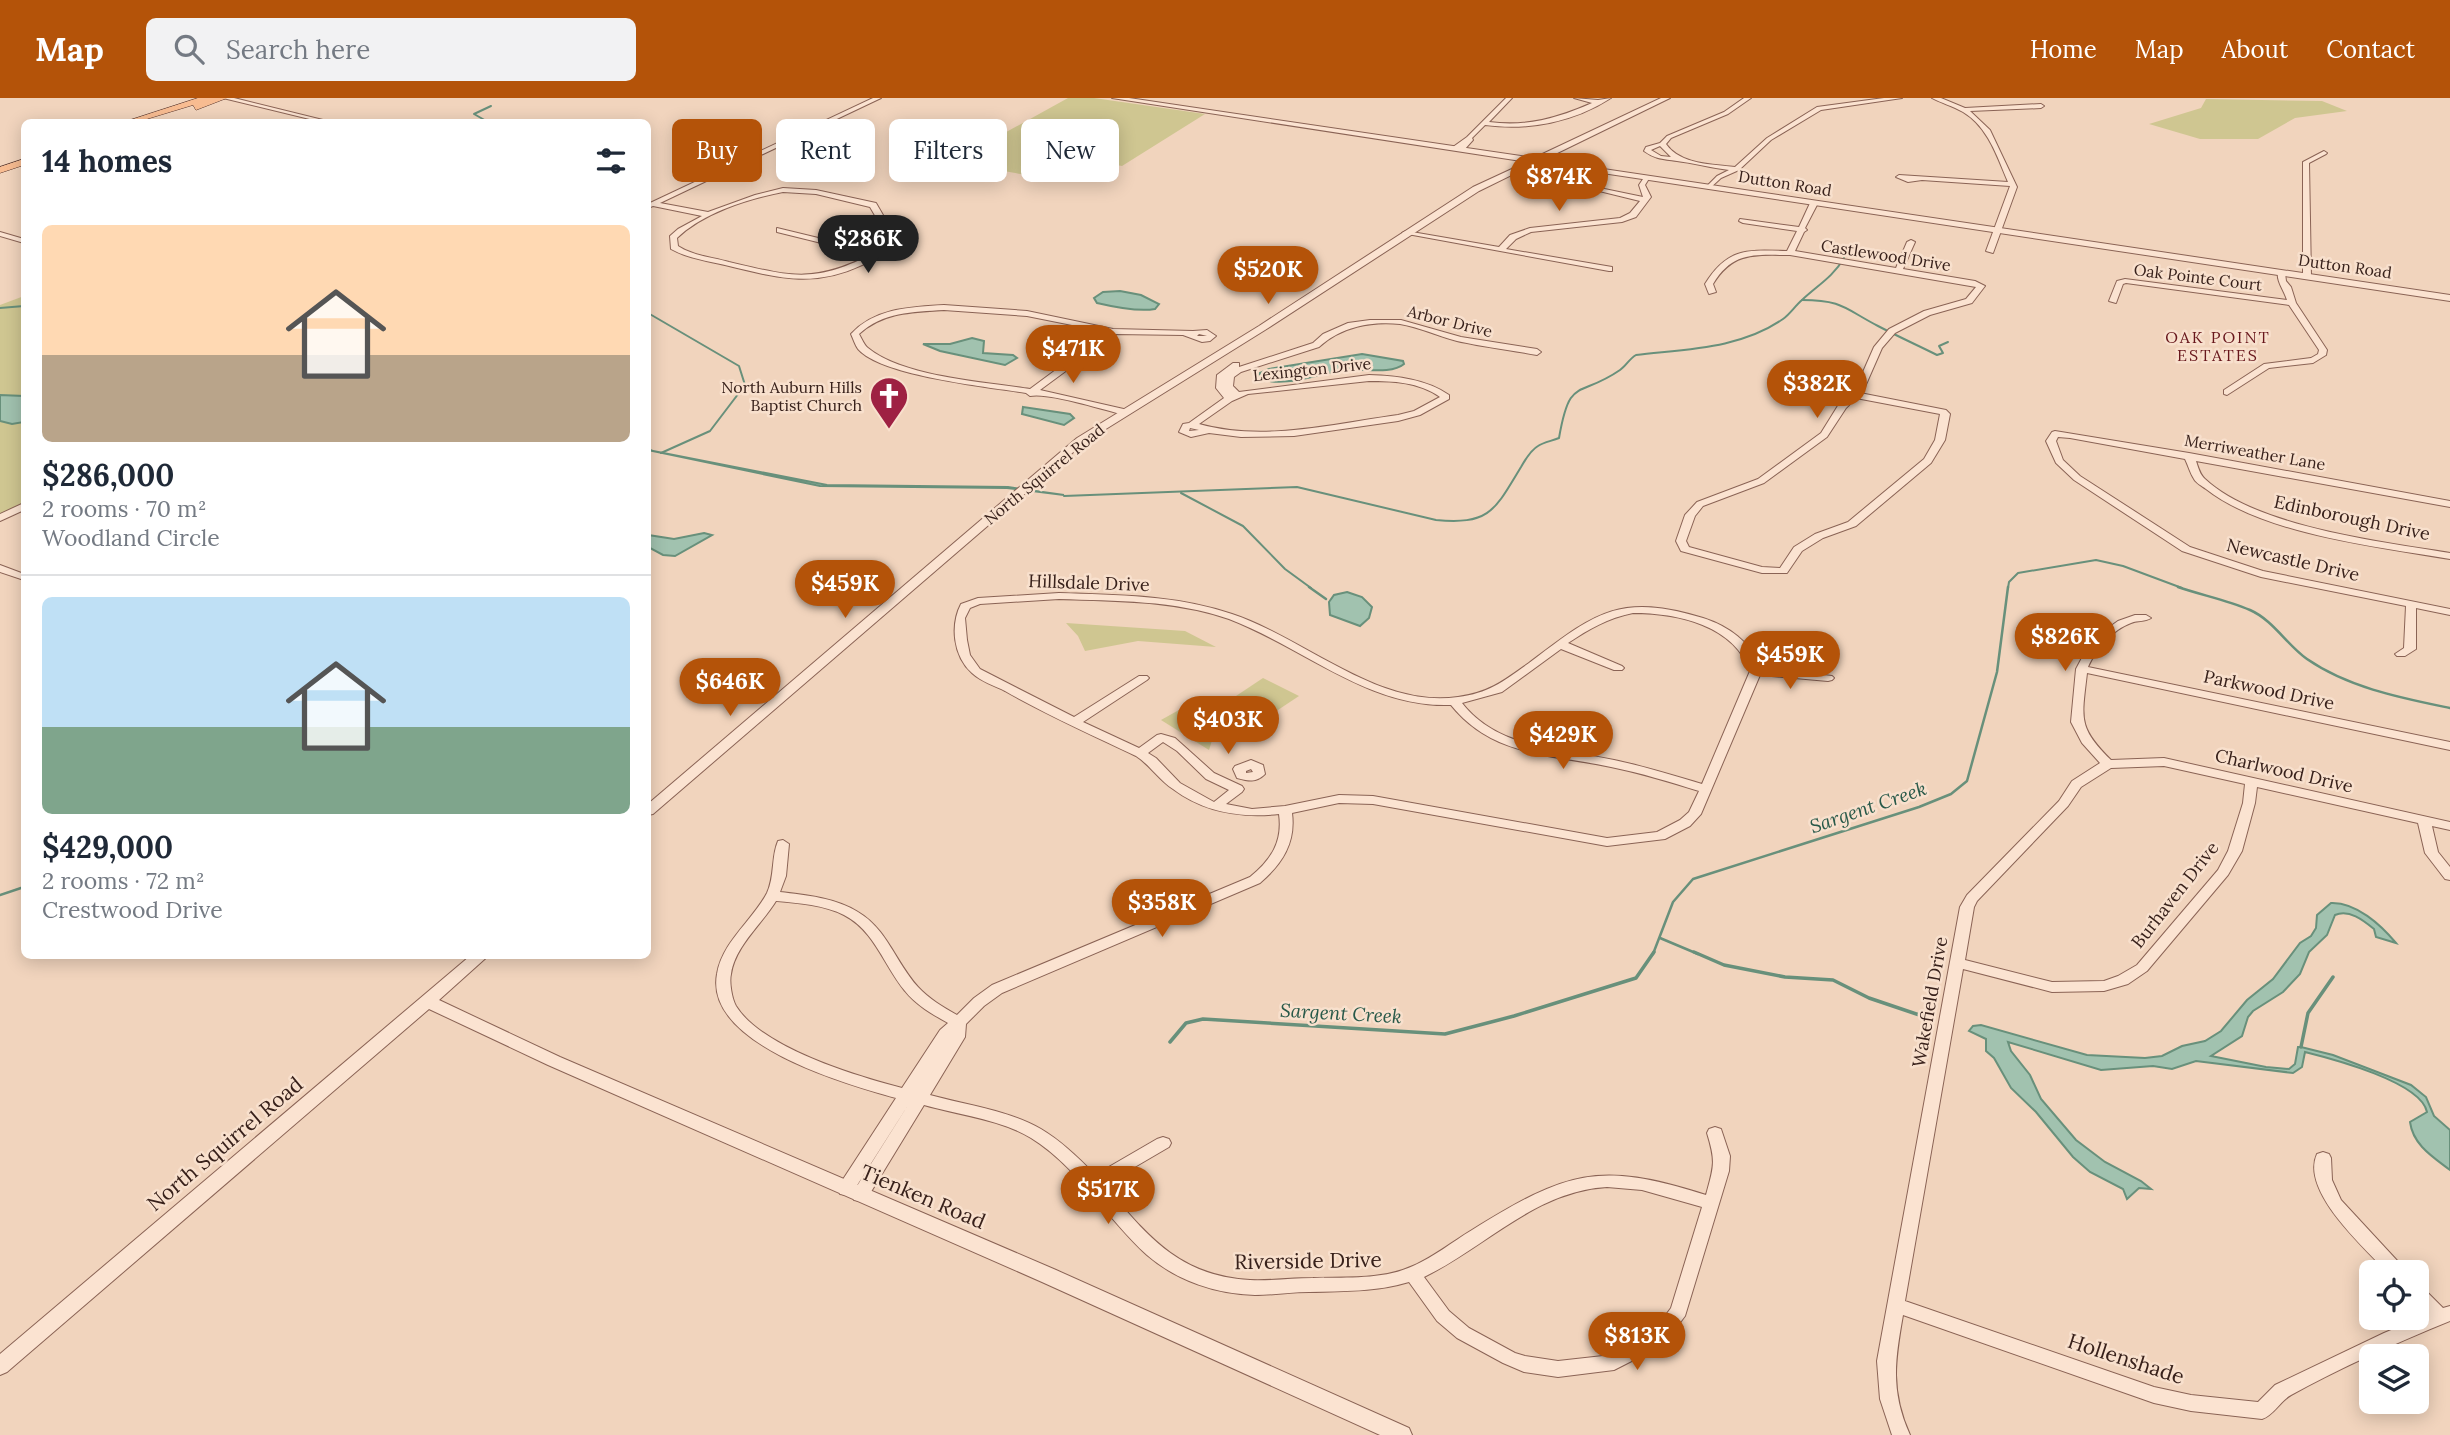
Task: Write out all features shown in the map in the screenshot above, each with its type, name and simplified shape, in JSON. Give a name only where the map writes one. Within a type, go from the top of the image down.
[{"type":"main road","points":[[139,119],[207,98]]},
{"type":"main road","points":[[156,119],[224,98]]},
{"type":"main road","points":[[0,163],[21,157]]},
{"type":"main road","points":[[0,170],[21,163]]},
{"type":"street","points":[[224,98],[315,119]]},
{"type":"street","points":[[651,205],[877,98]]},
{"type":"street","name":"Dutton Road","points":[[1115,98],[1998,230],[2287,279],[2307,276],[2450,298]]},
{"type":"street","points":[[1459,148],[1509,98]]},
{"type":"street","points":[[1577,98],[1599,102]]},
{"type":"street","points":[[1482,123],[1520,127],[1547,124],[1608,98]]},
{"type":"street","name":"North Squirrel Road","points":[[651,808],[1081,440],[1476,189],[1667,98]]},
{"type":"street","points":[[1737,169],[1660,158],[1647,151],[1648,148],[1662,144],[1669,137],[1726,113],[1748,98]]},
{"type":"street","points":[[1709,187],[1719,177],[1737,169],[1769,139],[1819,108],[1899,98]]},
{"type":"street","points":[[1935,98],[1967,109],[1982,120],[2013,184],[2014,192],[1990,251]]},
{"type":"street","points":[[1967,109],[2041,106]]},
{"type":"street","points":[[1662,144],[1667,152],[1680,159]]},
{"type":"street","points":[[2307,276],[2306,162],[2324,153]]},
{"type":"street","points":[[1721,189],[1729,178],[1727,175]]},
{"type":"street","points":[[1645,195],[1642,185],[1647,177]]},
{"type":"street","points":[[1501,250],[1520,233],[1622,220],[1633,215],[1659,179]]},
{"type":"street","points":[[1920,179],[2013,184]]},
{"type":"street","points":[[1590,188],[1645,195]]},
{"type":"street","points":[[783,190],[816,192],[867,203],[877,208],[894,238],[892,244],[877,254],[832,275],[799,279],[692,255],[674,247],[672,242],[676,234],[711,216],[761,194],[783,190]]},
{"type":"street","points":[[1712,292],[1709,284],[1713,276],[1719,266],[1731,258],[1762,252],[1790,253],[1809,218],[1815,217],[1819,204]]},
{"type":"street","points":[[651,205],[711,216]]},
{"type":"street","points":[[1563,216],[1574,226]]},
{"type":"street","points":[[1743,221],[1803,230]]},
{"type":"street","points":[[780,230],[877,254]]},
{"type":"street","points":[[1406,233],[1609,269]]},
{"type":"street","points":[[0,234],[21,240]]},
{"type":"street","points":[[1898,271],[1911,242]]},
{"type":"street","name":"Castlewood Drive","points":[[1790,253],[1981,286],[1969,301],[1927,313],[1892,331],[1878,347],[1855,395]]},
{"type":"street","points":[[2227,392],[2267,366],[2313,360],[2322,355],[2323,350],[2292,303],[2287,279]]},
{"type":"street","name":"Oak Pointe Court","points":[[2113,301],[2120,283],[2125,281],[2218,291],[2292,303]]},
{"type":"street","points":[[1121,414],[1030,393],[988,387],[882,361],[863,351],[856,342],[855,334],[866,322],[886,314],[956,309],[1028,313],[1114,331],[1193,334]]},
{"type":"street","name":"Arbor Drive","points":[[1209,361],[1235,368],[1316,345],[1326,336],[1345,327],[1370,322],[1401,323],[1460,339],[1537,352]]},
{"type":"street","points":[[1030,393],[1114,331]]},
{"type":"street","points":[[1234,397],[1229,387],[1230,376],[1235,368]]},
{"type":"street","name":"Lexington Drive","points":[[1192,425],[1234,397],[1271,388],[1369,378],[1405,381],[1446,397],[1417,413],[1398,418],[1260,435],[1209,430]]},
{"type":"street","points":[[1855,395],[1943,412],[1945,414],[1940,440],[1928,461],[1852,524],[1819,536],[1798,549],[1789,566],[1780,571],[1762,570],[1702,555],[1685,549],[1682,545],[1693,509],[1710,499],[1751,487],[1770,476],[1825,435],[1836,414],[1855,395]]},
{"type":"street","points":[[1192,425],[1186,426],[1184,432],[1196,434],[1209,430]]},
{"type":"street","name":"Merriweather Lane","points":[[2054,434],[2450,504]]},
{"type":"street","name":"Newcastle Drive","points":[[2054,434],[2051,441],[2053,447],[2067,469],[2174,543],[2253,572],[2450,612]]},
{"type":"street","name":"Edinborough Drive","points":[[2189,456],[2189,464],[2199,480],[2263,518],[2300,528],[2450,556]]},
{"type":"street","points":[[0,518],[21,508]]},
{"type":"street","points":[[0,568],[21,576]]},
{"type":"street","name":"Hillsdale Drive","points":[[1059,596],[1204,609],[1234,617],[1389,692],[1403,697],[1454,701],[1500,690],[1560,644],[1577,631],[1614,611],[1660,610],[1678,613],[1722,630],[1747,651],[1756,671],[1695,814],[1685,823],[1660,836],[1625,842],[1588,840],[1373,800],[1339,799],[1285,810],[1252,813],[1216,806],[1189,796],[1140,753],[986,678],[969,664],[961,640],[961,611],[965,606],[978,601],[1059,596]]},
{"type":"street","points":[[2401,654],[2410,649],[2411,604]]},
{"type":"street","points":[[2108,764],[2078,731],[2076,720],[2084,661],[2113,630],[2131,619],[2146,618]]},
{"type":"street","points":[[1560,644],[1618,668]]},
{"type":"street","name":"Parkwood Drive","points":[[2082,669],[2450,747]]},
{"type":"street","points":[[1756,671],[1828,678]]},
{"type":"street","points":[[1075,722],[1143,678]]},
{"type":"street","points":[[1454,701],[1469,722],[1496,738],[1520,746],[1611,763],[1706,789]]},
{"type":"street","points":[[1140,753],[1161,738],[1171,741],[1210,775],[1238,789]]},
{"type":"street","name":"Charlwood Drive","points":[[2108,764],[2164,762],[2450,827]]},
{"type":"street","name":"Wakefield Drive","points":[[1901,1435],[1890,1413],[1885,1386],[1886,1361],[1967,907],[1972,898],[2064,803],[2076,784],[2108,764]]},
{"type":"street","points":[[1216,806],[1250,778]]},
{"type":"street","name":"Burhaven Drive","points":[[1957,963],[2052,987],[2104,986],[2123,980],[2142,968],[2223,872],[2235,851],[2249,803],[2251,781]]},
{"type":"street","points":[[853,1192],[913,1097],[958,1037],[959,1022],[979,1002],[997,989],[1255,880],[1276,862],[1286,843],[1285,810]]},
{"type":"street","points":[[2424,821],[2432,853],[2450,876]]},
{"type":"street","name":"Riverside Drive","points":[[783,844],[772,896],[736,948],[723,976],[723,992],[732,1016],[746,1030],[770,1046],[855,1079],[913,1097],[1006,1120],[1037,1132],[1169,1261],[1205,1280],[1246,1287],[1387,1281],[1413,1274],[1527,1206],[1571,1185],[1591,1182],[1642,1184],[1710,1203]]},
{"type":"street","points":[[772,896],[828,904],[858,918],[876,936],[907,984],[919,997],[959,1022]]},
{"type":"street","name":"North Squirrel Road","points":[[0,1366],[476,959]]},
{"type":"street","name":"Tienken Road","points":[[426,1001],[1402,1435]]},
{"type":"street","points":[[1413,1274],[1443,1315],[1463,1333],[1509,1358],[1558,1369],[1614,1363],[1657,1340],[1669,1328],[1683,1299],[1722,1164],[1715,1133]]},
{"type":"street","points":[[1093,1184],[1163,1143]]},
{"type":"street","points":[[2323,1158],[2324,1180],[2335,1204],[2386,1260]]},
{"type":"street","points":[[2429,1302],[2444,1314]]},
{"type":"street","name":"Hollenshade","points":[[1896,1305],[2154,1395],[2191,1404],[2262,1410],[2281,1391],[2444,1314]]},
{"type":"shaded area","points":[[1068,98],[1094,98],[1205,114],[1122,166],[1119,165],[1119,119],[1030,119]]},
{"type":"shaded area","points":[[2206,99],[2322,101],[2347,111],[2295,118],[2258,139],[2200,139],[2149,124],[2201,108]]},
{"type":"shaded area","points":[[1021,124],[1021,174],[1007,172],[1007,132]]},
{"type":"shaded area","points":[[1120,291],[1141,295],[1159,304],[1155,309],[1134,309],[1097,303],[1094,298],[1103,292]]},
{"type":"shaded area","points":[[21,297],[21,504],[0,515],[0,305]]},
{"type":"shaded area","points":[[972,338],[984,341],[983,353],[1013,355],[1017,358],[1005,365],[940,351],[923,344],[950,344]]},
{"type":"shaded area","points":[[1362,354],[1403,361],[1404,364],[1392,369],[1345,370],[1290,381],[1259,378],[1260,373],[1269,369]]},
{"type":"shaded area","points":[[0,395],[21,396],[21,422],[12,424],[0,421]]},
{"type":"shaded area","points":[[1023,407],[1070,414],[1074,418],[1064,425],[1022,414]]},
{"type":"shaded area","points":[[651,451],[827,485],[1008,487],[1064,495],[1007,488],[820,486]]},
{"type":"shaded area","points":[[704,533],[712,535],[675,556],[663,555],[651,549],[651,535],[674,539]]},
{"type":"shaded area","points":[[1347,592],[1362,597],[1372,607],[1369,618],[1360,626],[1330,615],[1329,602],[1334,595]]},
{"type":"shaded area","points":[[1066,623],[1185,631],[1216,647],[1138,641],[1085,651],[1078,636]]},
{"type":"shaded area","points":[[1263,678],[1299,696],[1269,716],[1233,698]]},
{"type":"shaded area","points":[[1204,696],[1226,696],[1209,750],[1161,720]]},
{"type":"shaded area","points":[[2331,903],[2359,910],[2396,943],[2376,937],[2374,929],[2356,916],[2345,913],[2335,915],[2327,935],[2309,952],[2300,974],[2283,992],[2253,1011],[2248,1017],[2242,1036],[2211,1056],[2289,1069],[2295,1064],[2298,1047],[2301,1047],[2333,1055],[2411,1085],[2426,1097],[2434,1116],[2450,1130],[2450,1170],[2419,1144],[2412,1130],[2410,1122],[2427,1112],[2421,1101],[2393,1082],[2335,1060],[2305,1052],[2302,1067],[2293,1073],[2196,1061],[2172,1069],[2153,1066],[2101,1070],[2008,1042],[2011,1051],[2030,1075],[2041,1099],[2076,1140],[2105,1162],[2151,1189],[2139,1188],[2127,1199],[2123,1189],[2090,1172],[2073,1157],[2036,1112],[2011,1088],[1994,1058],[1986,1051],[1986,1039],[1969,1031],[1973,1026],[1981,1025],[2087,1055],[2145,1058],[2162,1056],[2182,1046],[2205,1041],[2221,1031],[2247,1000],[2273,979],[2300,943],[2311,936],[2316,928],[2317,915]]},
{"type":"waterway","points":[[483,119],[474,114],[491,106]]},
{"type":"waterway","points":[[1064,496],[1297,487],[1436,520],[1454,521],[1480,517],[1497,504],[1533,450],[1543,443],[1559,438],[1567,405],[1578,391],[1606,379],[1636,355],[1712,346],[1766,329],[1786,317],[1799,302],[1830,276],[1844,258]]},
{"type":"waterway","points":[[1802,300],[1827,302],[1843,307],[1937,355],[1943,353],[1939,346],[1948,342]]},
{"type":"waterway","points":[[0,308],[21,306]]},
{"type":"waterway","points":[[651,315],[739,366],[745,385],[710,431],[661,453]]},
{"type":"waterway","points":[[1181,493],[1243,526],[1285,569],[1311,588]]},
{"type":"waterway","name":"Sargent Creek","points":[[2008,588],[2009,582],[2018,573],[2096,560],[2123,566],[2182,588]]},
{"type":"waterway","points":[[1309,587],[1326,599]]},
{"type":"waterway","name":"Sargent Creek","points":[[1653,953],[1673,902],[1693,879],[1919,807],[1951,794],[1967,781],[1997,672],[2008,587]]},
{"type":"waterway","name":"Sargent Creek","points":[[2178,587],[2232,603],[2258,614],[2307,659],[2340,677],[2376,691],[2450,708]]},
{"type":"waterway","points":[[0,895],[21,888]]},
{"type":"waterway","points":[[1660,938],[1698,954]]},
{"type":"waterway","points":[[1694,952],[1724,965],[1785,977],[1833,980],[1869,998],[1931,1019]]},
{"type":"waterway","name":"Sargent Creek","points":[[1170,1042],[1186,1023],[1203,1019],[1445,1034],[1514,1016],[1636,978],[1653,953]]},
{"type":"waterway","points":[[2301,1047],[2308,1013],[2333,977]]},
{"type":"place","name":"North Auburn Hills Baptist Church","points":[[889,430]]},
{"type":"district","name":"OAK POINT ESTATES","points":[[2218,346]]}]
